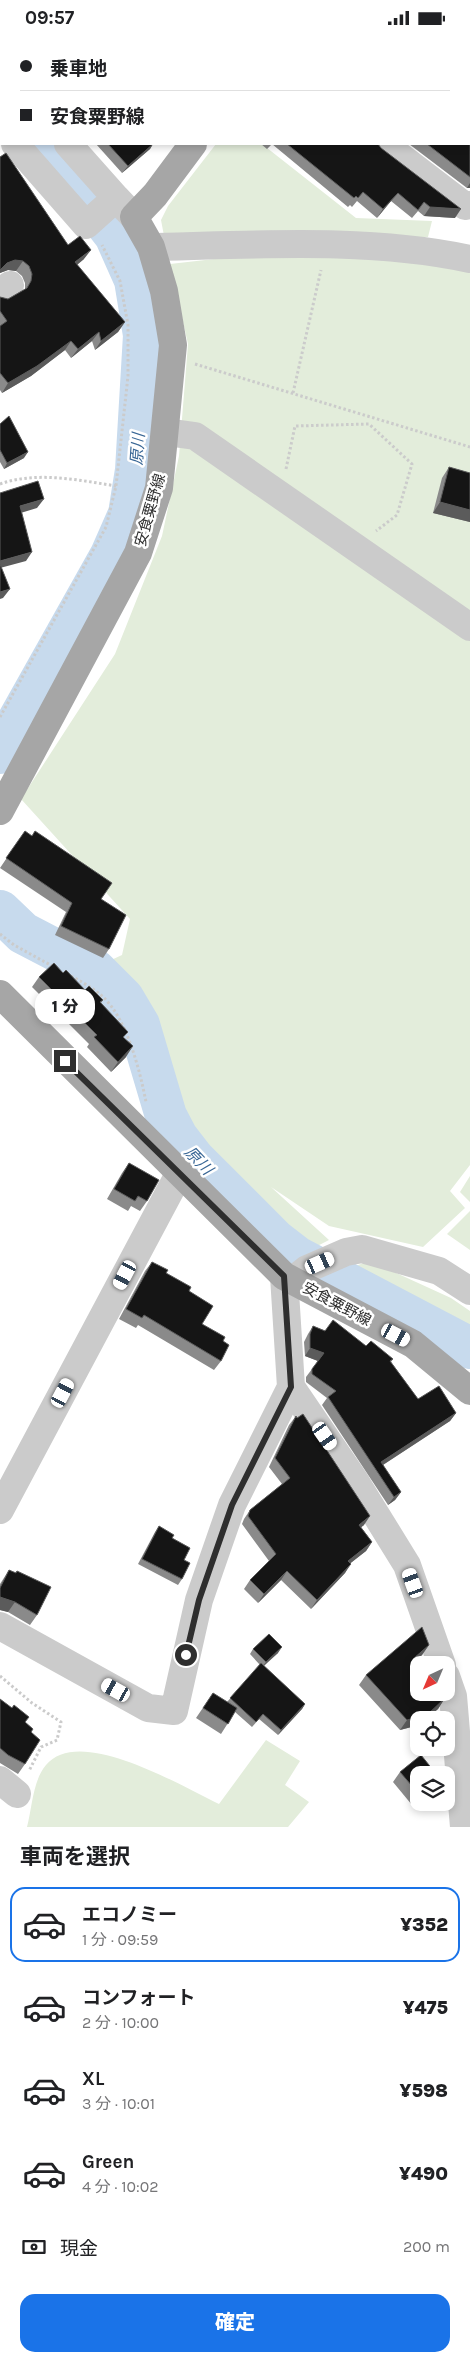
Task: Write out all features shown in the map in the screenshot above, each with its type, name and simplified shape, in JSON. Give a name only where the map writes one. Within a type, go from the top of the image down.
[{"type":"main road","points":[[121,205],[155,195],[192,145]]},
{"type":"main road","name":"安食粟野線","points":[[0,811],[138,553],[159,488],[166,432],[173,345],[164,291],[151,247],[121,205]]},
{"type":"main road","name":"安食粟野線","points":[[0,994],[179,1174],[294,1275],[413,1344],[470,1391]]},
{"type":"street","points":[[16,145],[89,223],[121,205],[69,145]]},
{"type":"street","points":[[385,145],[465,206],[470,205]]},
{"type":"street","points":[[151,247],[327,243],[448,254],[470,259]]},
{"type":"street","points":[[166,432],[195,436],[286,497],[470,627]]},
{"type":"street","points":[[0,1510],[179,1174]]},
{"type":"street","points":[[0,1626],[148,1708],[174,1711],[199,1600],[232,1505],[291,1387],[294,1275],[346,1252],[362,1249],[439,1271],[470,1291]]},
{"type":"street","points":[[291,1387],[352,1476],[407,1565],[439,1656]]},
{"type":"street","points":[[453,1701],[464,1827]]},
{"type":"path","points":[[0,717],[106,527],[116,486],[128,376],[128,325],[120,281],[106,250],[89,223]]},
{"type":"path","points":[[292,393],[327,243]]},
{"type":"path","points":[[172,356],[470,447]]},
{"type":"path","points":[[286,497],[295,426],[369,424],[412,463],[397,515],[355,546]]},
{"type":"path","points":[[0,484],[25,477],[69,479],[116,486]]},
{"type":"path","points":[[0,934],[14,945],[55,967]]},
{"type":"path","points":[[64,972],[89,986],[104,998],[120,1018],[142,1084],[146,1103]]},
{"type":"path","points":[[0,1676],[32,1703],[61,1722],[57,1740],[41,1747],[9,1787]]},
{"type":"green space","points":[[215,145],[263,145],[356,218],[432,221],[428,237],[165,241],[161,220],[168,206]]},
{"type":"green space","points":[[312,248],[470,265],[470,1165],[450,1191],[465,1208],[423,1247],[329,1226],[271,1187],[329,1240],[292,1259],[184,1158],[156,1106],[124,995],[99,978],[109,961],[122,955],[130,919],[21,799],[115,654],[162,536],[179,456],[188,344],[170,264]]},
{"type":"green space","points":[[470,1176],[470,1202],[460,1192]]},
{"type":"green space","points":[[470,1211],[470,1250],[447,1234]]},
{"type":"green space","points":[[370,1261],[451,1298],[470,1311],[470,1366],[440,1345],[325,1276]]},
{"type":"green space","points":[[266,1740],[300,1761],[285,1785],[309,1802],[288,1827],[27,1827],[38,1778],[46,1765],[61,1754],[82,1751],[106,1755],[157,1773],[219,1804]]},
{"type":"building","points":[[109,145],[152,145],[128,166]]},
{"type":"building","points":[[288,145],[379,145],[461,209],[430,207],[424,202],[418,210],[398,193],[383,209],[363,192],[358,198],[356,196],[354,198]]},
{"type":"building","points":[[428,145],[470,145],[470,177]]},
{"type":"building","points":[[6,153],[68,245],[80,236],[91,250],[75,262],[125,322],[101,341],[99,332],[78,349],[71,341],[37,366],[8,383],[0,373],[0,326],[7,321],[0,311],[0,297],[8,299],[27,288],[32,274],[29,266],[23,261],[15,260],[7,263],[0,270],[0,157]]},
{"type":"building","points":[[9,416],[28,452],[7,463],[0,450],[0,424]]},
{"type":"building","points":[[449,467],[470,473],[470,510],[440,502]]},
{"type":"building","points":[[38,481],[44,499],[20,506],[32,552],[0,561],[0,493]]},
{"type":"building","points":[[0,564],[10,589],[0,592]]},
{"type":"building","points":[[25,831],[32,836],[35,831],[112,883],[101,899],[126,915],[109,949],[61,926],[72,903],[6,858]]},
{"type":"building","points":[[54,963],[63,973],[66,970],[85,990],[89,986],[103,1000],[100,1002],[128,1032],[123,1037],[133,1046],[118,1062],[94,1037],[97,1035],[39,977]]},
{"type":"building","points":[[129,1163],[159,1180],[147,1201],[138,1196],[135,1201],[114,1189]]},
{"type":"building","points":[[152,1262],[168,1270],[166,1273],[191,1287],[189,1291],[213,1306],[202,1324],[225,1337],[223,1341],[229,1345],[221,1361],[144,1315],[142,1318],[126,1309]]},
{"type":"building","points":[[333,1320],[366,1346],[371,1341],[393,1359],[390,1361],[418,1399],[439,1386],[456,1413],[381,1462],[401,1492],[394,1497],[328,1397],[336,1391],[312,1374],[312,1369],[324,1353],[310,1348],[310,1334],[313,1326],[325,1331]]},
{"type":"building","points":[[303,1414],[370,1516],[359,1525],[372,1542],[348,1561],[351,1564],[317,1600],[287,1571],[264,1594],[250,1580],[276,1554],[248,1516],[250,1510],[290,1478],[275,1458],[296,1416],[297,1418]]},
{"type":"building","points":[[159,1526],[174,1535],[172,1538],[190,1548],[184,1560],[190,1563],[182,1579],[142,1559]]},
{"type":"building","points":[[9,1570],[16,1573],[17,1571],[51,1587],[37,1615],[15,1602],[0,1597],[0,1588]]},
{"type":"building","points":[[422,1627],[429,1645],[416,1656],[410,1656],[410,1701],[442,1701],[431,1711],[410,1711],[410,1719],[407,1720],[366,1675]]},
{"type":"building","points":[[269,1634],[282,1647],[266,1662],[253,1649]]},
{"type":"building","points":[[261,1663],[305,1704],[281,1730],[263,1714],[256,1722],[230,1698]]},
{"type":"building","points":[[213,1693],[237,1708],[228,1724],[203,1708]]},
{"type":"building","points":[[0,1699],[12,1708],[14,1705],[29,1717],[25,1722],[33,1729],[31,1732],[40,1740],[25,1764],[8,1755],[0,1748]]},
{"type":"building","points":[[420,1756],[430,1766],[410,1766],[410,1784],[400,1772]]},
{"type":"waterway","name":"原川","points":[[0,753],[111,555],[129,514],[136,470],[144,335],[135,280],[115,235],[76,185],[41,145]]},
{"type":"waterway","name":"原川","points":[[0,911],[23,933],[96,971],[123,998],[139,1025],[166,1116],[177,1137],[194,1159],[275,1240],[297,1257],[470,1348]]},
{"type":"route","points":[[65,1061],[284,1276],[291,1387],[232,1505],[199,1600],[186,1655]]}]
